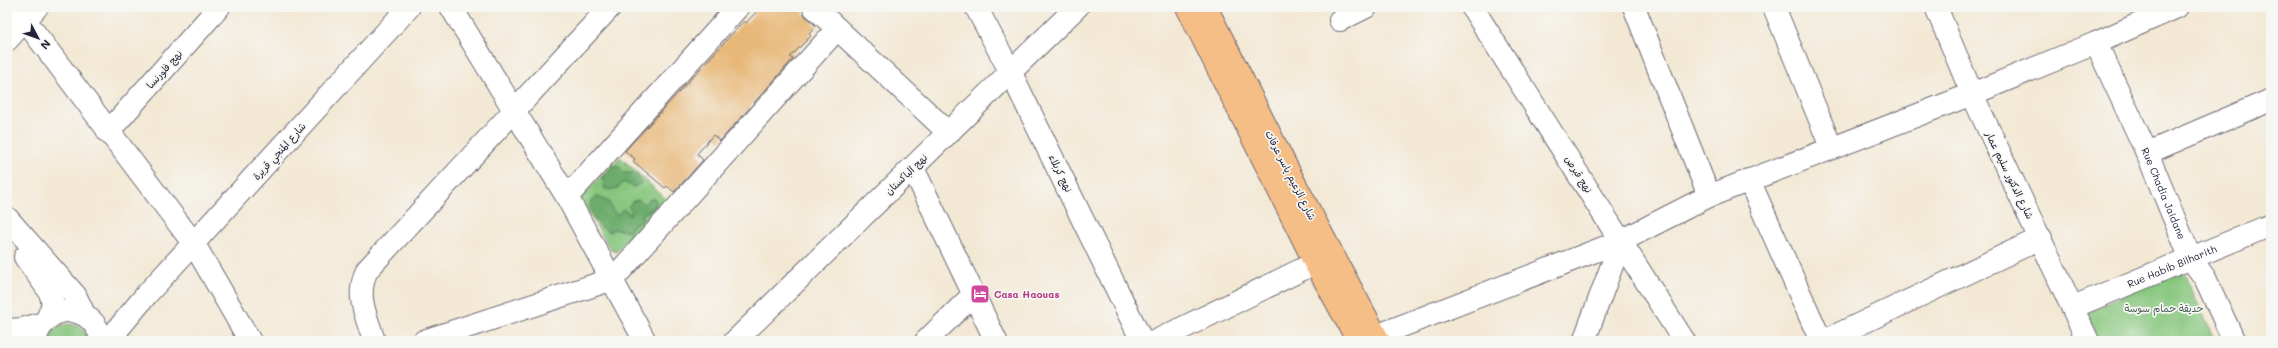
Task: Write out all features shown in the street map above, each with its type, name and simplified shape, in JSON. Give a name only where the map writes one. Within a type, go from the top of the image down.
[{"type":"main road","name":"شارع الزعيم ياسر عرفات","points":[[1187,7],[1315,263],[1371,339]]},
{"type":"main road","name":"شارع الزعيم ياسر عرفات","points":[[1206,7],[1371,339]]},
{"type":"street","name":"نهج فلورنسا","points":[[108,132],[220,7]]},
{"type":"street","name":"شارع المنجي قريرة","points":[[108,341],[147,294],[409,7]]},
{"type":"street","points":[[451,7],[566,197],[613,279],[645,341]]},
{"type":"street","points":[[374,341],[361,298],[361,284],[367,270],[610,7]]},
{"type":"street","points":[[566,197],[738,7]]},
{"type":"street","points":[[814,7],[948,133]]},
{"type":"street","name":"نهج كربلاء","points":[[976,7],[1011,73],[1142,341]]},
{"type":"street","name":"نهج الباكستان","points":[[735,341],[1077,7]]},
{"type":"street","points":[[1340,20],[1366,7]]},
{"type":"street","name":"نهج قبرص","points":[[1472,7],[1684,341]]},
{"type":"street","points":[[1634,7],[1709,196]]},
{"type":"street","points":[[1774,7],[1831,147]]},
{"type":"street","name":"شارع الدكتور سليم عمار","points":[[1936,7],[1972,94],[2041,238],[2088,341]]},
{"type":"street","points":[[1371,339],[1621,241],[1709,196],[1831,147],[1972,94],[2096,43],[2177,7]]},
{"type":"street","points":[[7,40],[26,11],[108,132],[194,244],[250,341]]},
{"type":"street","points":[[424,341],[613,279],[837,29]]},
{"type":"street","name":"Rue Chadia Jaidane","points":[[2096,43],[2147,153],[2191,259],[2207,283],[2234,341]]},
{"type":"street","points":[[2147,153],[2271,100]]},
{"type":"street","points":[[913,168],[996,341]]},
{"type":"street","points":[[1749,180],[1821,341]]},
{"type":"street","points":[[7,218],[75,295],[87,317],[97,326],[102,341]]},
{"type":"street","name":"Rue Habib Bilharith","points":[[2073,307],[2271,225]]},
{"type":"street","points":[[7,227],[21,251],[50,292],[53,304],[42,327]]},
{"type":"street","points":[[1824,341],[2041,238]]},
{"type":"street","points":[[1584,341],[1621,241]]},
{"type":"street","points":[[1156,341],[1315,263]]},
{"type":"street","name":"شارع المنجي قريرة","points":[[7,330],[42,327],[65,311],[87,317],[112,316],[147,294]]},
{"type":"street","points":[[926,341],[973,295]]},
{"type":"green space","points":[[620,157],[667,200],[616,252],[611,250],[581,200],[583,195]]},
{"type":"green space","points":[[618,165],[624,173],[634,173],[640,179],[641,183],[634,187],[623,182],[615,189],[605,189],[602,177],[612,167]]},
{"type":"green space","points":[[596,196],[609,202],[613,211],[618,215],[622,209],[627,211],[629,215],[632,211],[628,207],[633,201],[639,200],[644,204],[650,199],[655,199],[656,206],[642,215],[642,219],[632,226],[630,231],[613,229],[611,232],[603,228],[593,216],[590,202]]},
{"type":"green space","name":"حديقة حمام سوسة","points":[[2181,267],[2215,341],[2080,341],[2077,318]]},
{"type":"green space","points":[[66,324],[77,326],[83,330],[88,341],[49,341],[54,330]]},
{"type":"building","points":[[761,7],[801,7],[805,16],[816,26],[809,34],[811,36],[790,57],[793,59],[720,141],[713,135],[697,154],[703,160],[674,192],[667,186],[665,188],[633,161],[635,159],[625,151],[744,21],[746,23]]},
{"type":"place","name":"Casa Haouas","points":[[980,294]]}]
